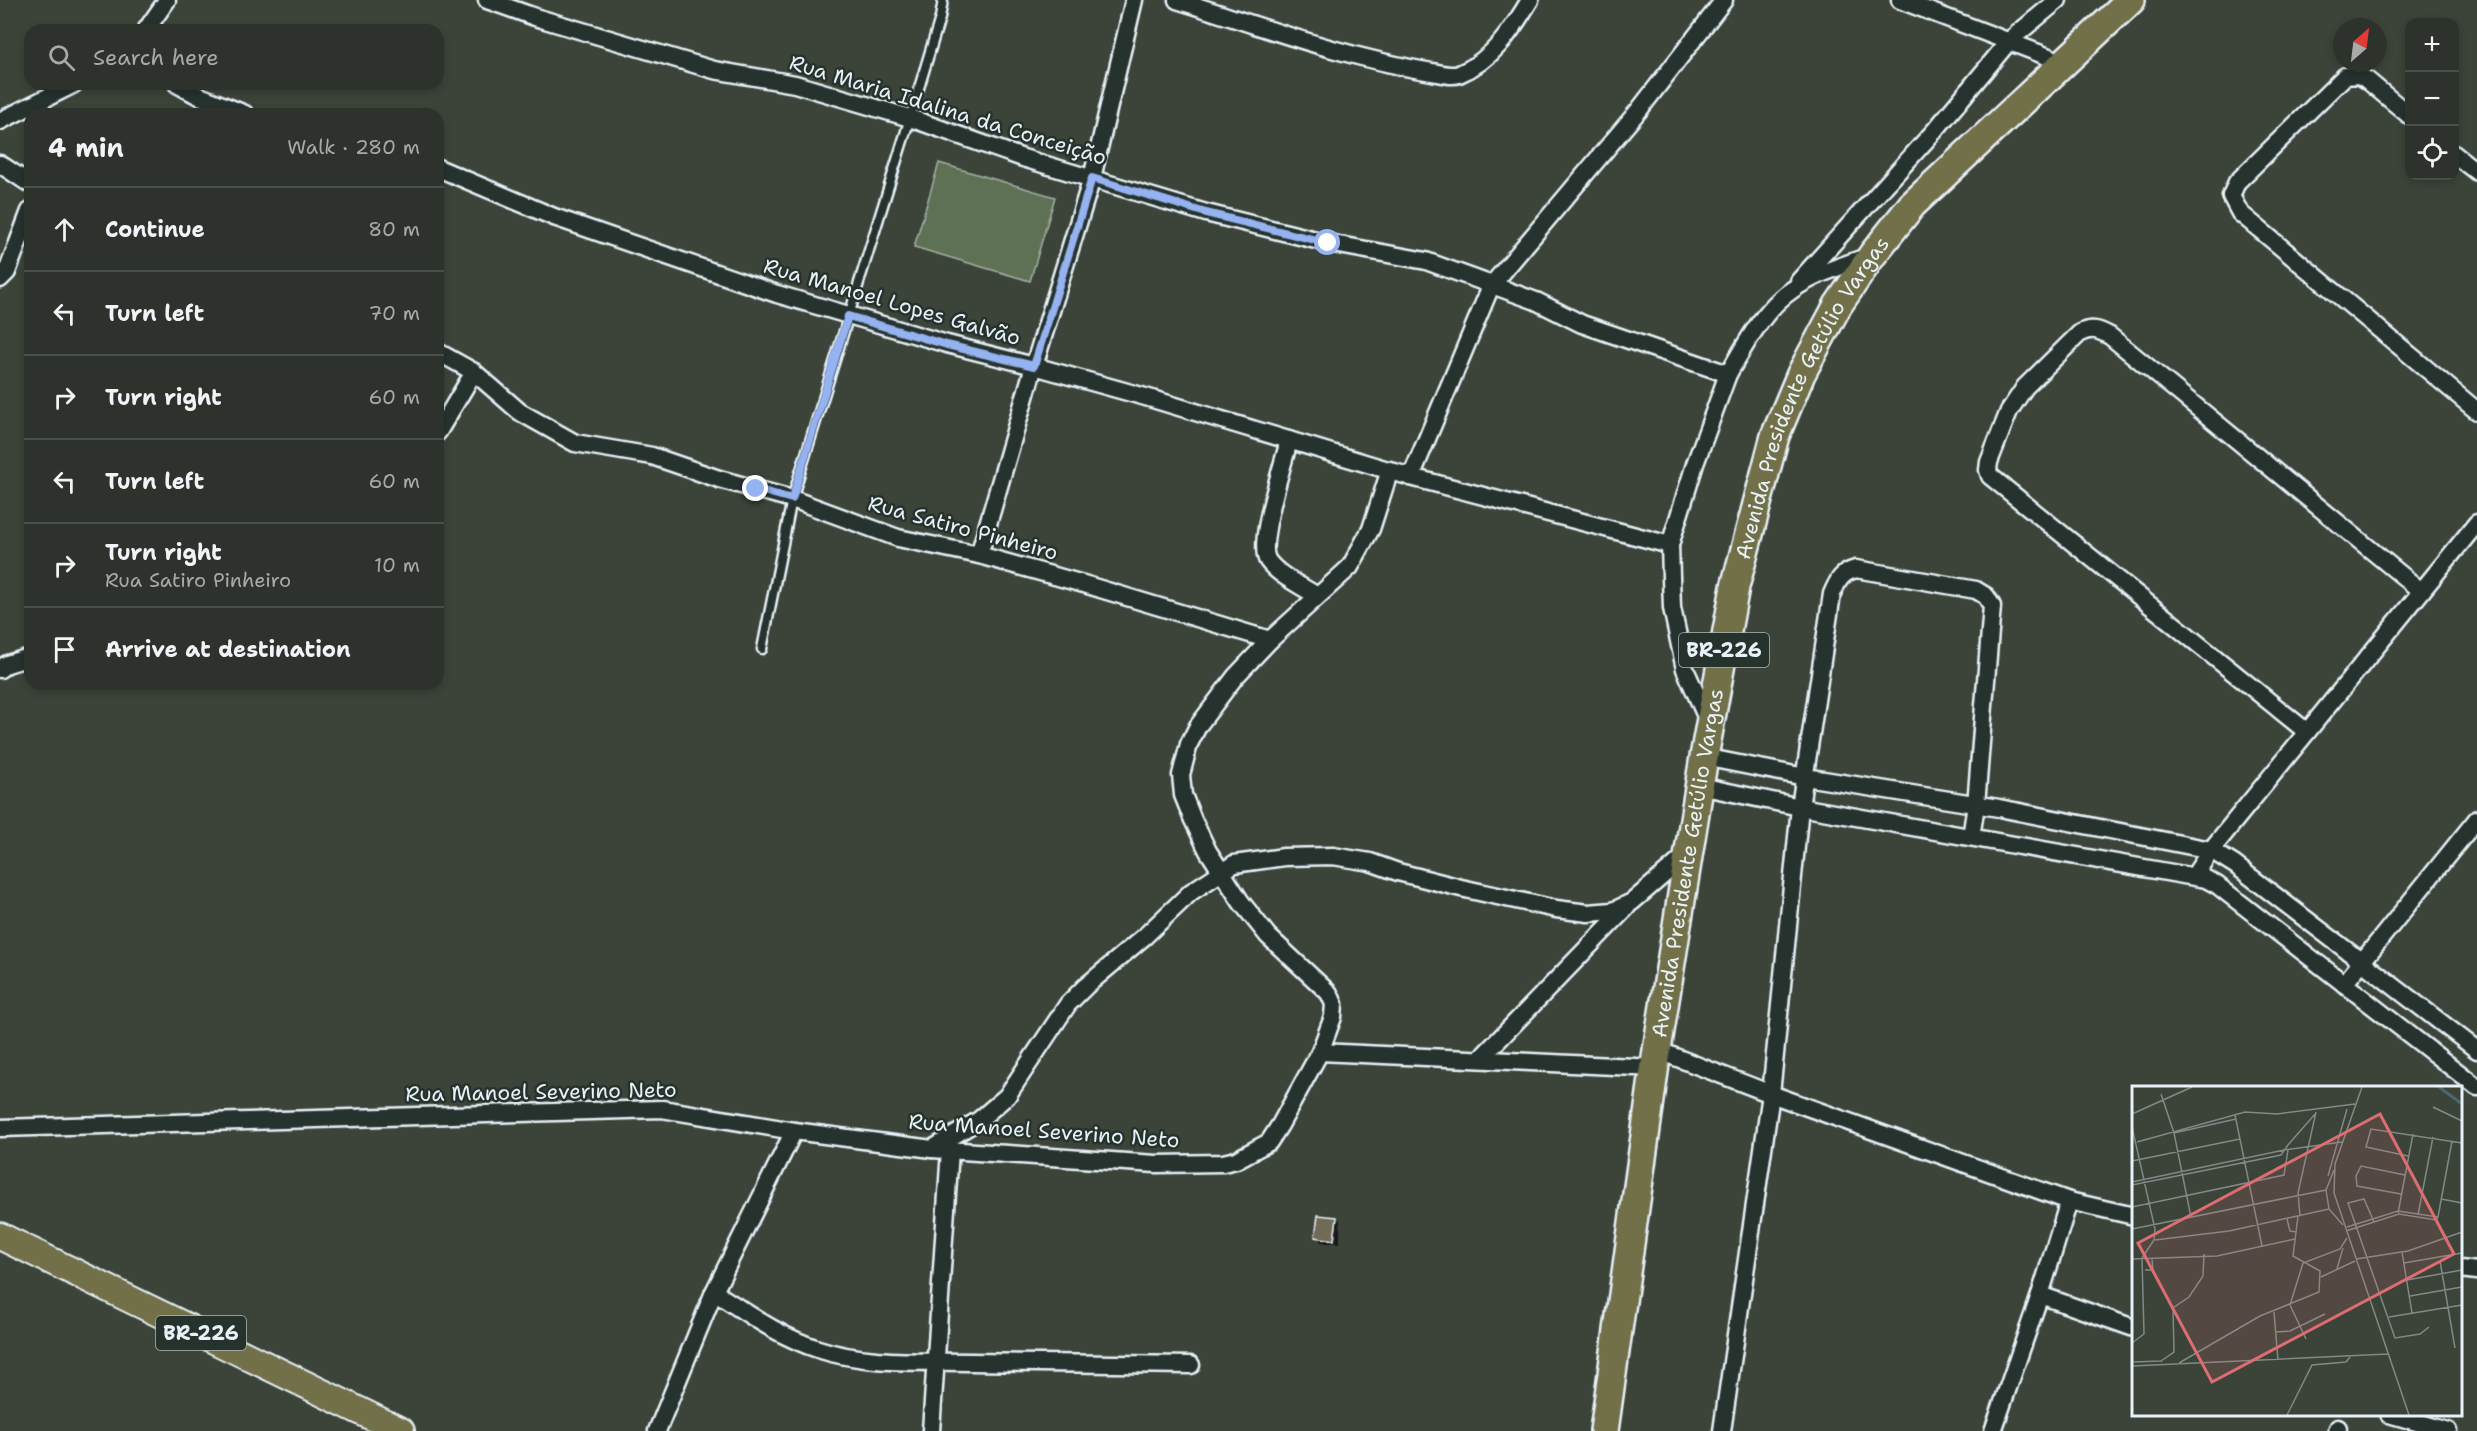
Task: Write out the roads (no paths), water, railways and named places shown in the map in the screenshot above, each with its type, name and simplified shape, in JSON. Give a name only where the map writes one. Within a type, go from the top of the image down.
[{"type":"highway","name":"Avenida Presidente Getúlio Vargas","points":[[1605,1431],[1657,1059],[1704,757],[1735,587],[1775,436],[1806,364],[1838,305],[1912,205],[2062,62],[2131,0]]},
{"type":"main road","name":"BR-226","points":[[0,1236],[401,1431]]},
{"type":"street","points":[[150,24],[167,0]]},
{"type":"street","name":"Rua Maria Idalina da Conceição","points":[[487,0],[535,17],[714,70],[795,84],[910,118],[1023,158],[1206,213],[1328,243],[1426,261],[1536,301],[1582,324],[1728,374]]},
{"type":"street","points":[[535,17],[540,0]]},
{"type":"street","points":[[979,555],[1092,178],[1134,0]]},
{"type":"street","points":[[1177,0],[1306,41],[1417,69],[1457,76],[1487,59],[1511,32],[1530,0]]},
{"type":"street","points":[[1411,477],[1491,286],[1639,110],[1724,0]]},
{"type":"street","points":[[1900,0],[2010,40],[2062,62]]},
{"type":"street","points":[[1711,728],[1685,669],[1674,618],[1670,545],[1695,464],[1728,374],[1768,313],[1937,128],[2010,40],[2058,0]]},
{"type":"street","points":[[2405,113],[2359,75],[2345,76],[2237,182],[2231,196],[2240,213],[2477,411]]},
{"type":"street","points":[[26,108],[62,90]]},
{"type":"street","points":[[188,90],[230,108]]},
{"type":"street","points":[[0,121],[24,109]]},
{"type":"street","points":[[2459,158],[2477,172]]},
{"type":"street","points":[[0,164],[24,180]]},
{"type":"street","name":"Rua Manoel Lopes Galvão","points":[[444,171],[554,217],[777,294],[848,316],[947,345],[1034,366],[1411,477],[1670,545]]},
{"type":"street","points":[[0,279],[8,272],[24,228]]},
{"type":"street","points":[[1790,291],[1822,273],[1873,255]]},
{"type":"street","points":[[2307,732],[1990,476],[1989,462],[2009,411],[2025,387],[2080,333],[2089,329],[2110,336],[2421,591]]},
{"type":"street","points":[[444,355],[474,372],[444,422]]},
{"type":"street","name":"Rua Satiro Pinheiro","points":[[474,372],[520,412],[575,443],[652,456],[719,479],[792,499],[898,538],[979,555],[1270,640]]},
{"type":"street","points":[[1289,440],[1267,525],[1264,551],[1267,560],[1275,568],[1317,596]]},
{"type":"street","name":"Rua Manoel Severino Neto","points":[[0,1128],[662,1109],[794,1131],[933,1149],[1156,1164],[1236,1160],[1269,1142],[1280,1125],[1320,1052],[1333,1017],[1334,1004],[1329,993],[1268,936],[1221,872],[1193,820],[1183,795],[1183,762],[1189,744],[1203,719],[1235,677],[1270,640],[1340,578],[1361,549],[1374,520],[1390,470]]},
{"type":"street","points":[[2194,876],[2211,850],[2477,523]]},
{"type":"street","points":[[1722,1431],[1771,1094],[1800,807],[1832,594],[1845,572],[1856,569],[1976,590],[1986,596],[1992,606],[1976,805],[1971,837]]},
{"type":"street","points":[[0,669],[7,664],[24,659]]},
{"type":"street","points":[[1704,757],[1805,777],[1999,808],[2211,850],[2235,865],[2477,1050]]},
{"type":"street","points":[[1700,786],[1800,807],[2194,876],[2217,885],[2477,1087]]},
{"type":"street","points":[[2344,984],[2477,819]]},
{"type":"street","points":[[1480,1059],[1632,902],[1689,853]]},
{"type":"street","points":[[933,1149],[979,1120],[1002,1101],[1019,1081],[1068,1004],[1086,986],[1191,892],[1234,864],[1284,857],[1333,856],[1370,862],[1398,872],[1461,888],[1556,909],[1588,913],[1613,911],[1632,902]]},
{"type":"street","points":[[1320,1052],[1480,1059],[1657,1059],[1771,1094],[2069,1201],[2132,1216]]},
{"type":"street","points":[[657,1431],[714,1292],[794,1131]]},
{"type":"street","points":[[931,1431],[950,1150]]},
{"type":"street","points":[[1993,1431],[2040,1295],[2069,1201]]},
{"type":"street","points":[[2462,1269],[2477,1271]]},
{"type":"street","points":[[714,1292],[778,1332],[816,1349],[839,1355],[936,1362],[1191,1365]]},
{"type":"street","points":[[2040,1295],[2132,1328]]},
{"type":"street","points":[[2396,1416],[2448,1431]]},
{"type":"lane","points":[[762,649],[792,499],[910,118],[940,18],[943,0]]}]
